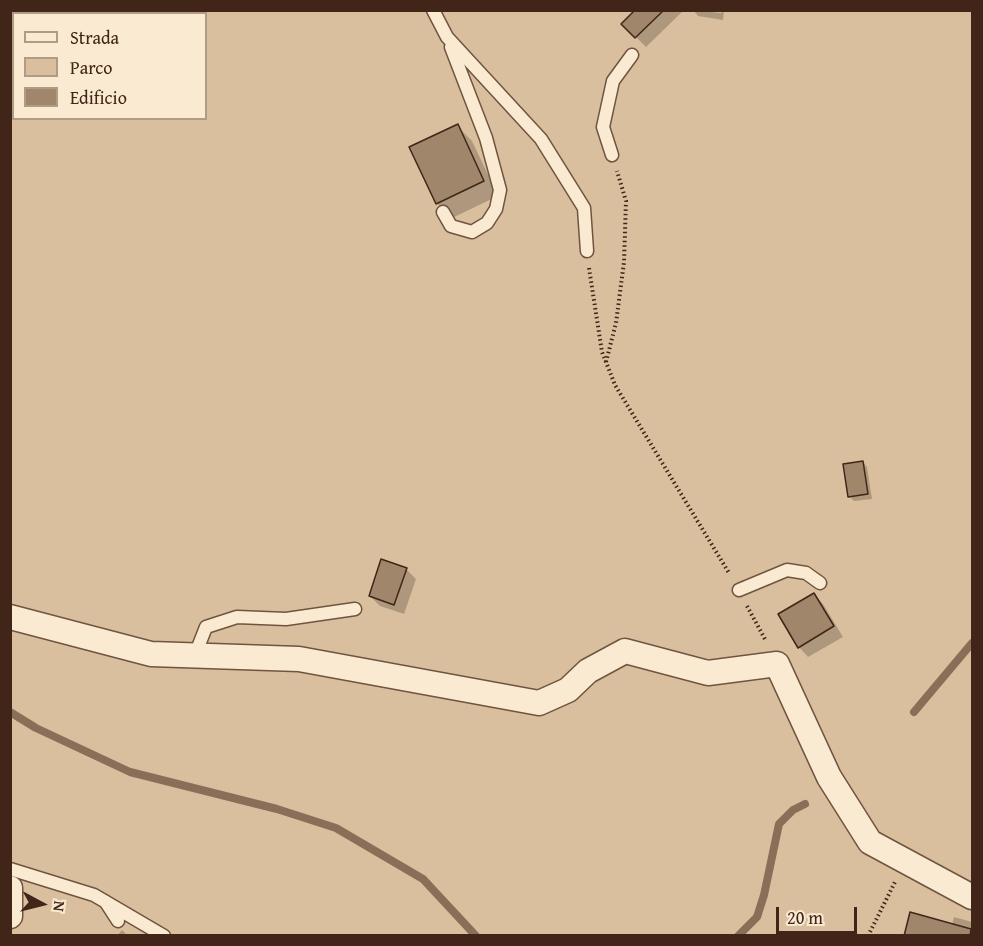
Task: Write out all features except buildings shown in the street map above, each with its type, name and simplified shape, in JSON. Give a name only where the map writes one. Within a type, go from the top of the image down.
[{"type":"street","points":[[10,617],[151,654],[299,659],[539,703],[568,690],[588,671],[625,651],[708,673],[777,664],[829,777],[870,842],[972,897]]},
{"type":"street","points":[[10,888],[10,916]]},
{"type":"lane","points":[[433,10],[447,37],[486,138],[500,190],[496,209],[487,223],[472,232],[451,226],[443,212]]},
{"type":"lane","points":[[447,37],[541,139],[584,208],[587,251]]},
{"type":"lane","points":[[612,155],[603,127],[613,81],[632,55]]},
{"type":"lane","points":[[739,590],[787,570],[806,573],[820,583]]},
{"type":"lane","points":[[195,655],[206,627],[237,617],[286,619],[355,609]]},
{"type":"lane","points":[[10,870],[104,900],[164,936]]},
{"type":"lane","points":[[104,900],[118,921]]},
{"type":"path","points":[[606,363],[616,323],[625,242],[626,201],[612,155]]},
{"type":"path","points":[[587,251],[602,352],[615,385],[739,590],[777,664]]},
{"type":"path","points":[[868,936],[905,861]]},
{"type":"green space","points":[[11,11],[972,11],[972,935],[11,935]]},
{"type":"waterway","points":[[914,712],[972,643]]},
{"type":"waterway","points":[[10,712],[36,728],[130,772],[277,809],[336,828],[423,879],[476,936]]},
{"type":"waterway","points":[[738,936],[757,917],[779,824],[793,810],[805,804]]}]
